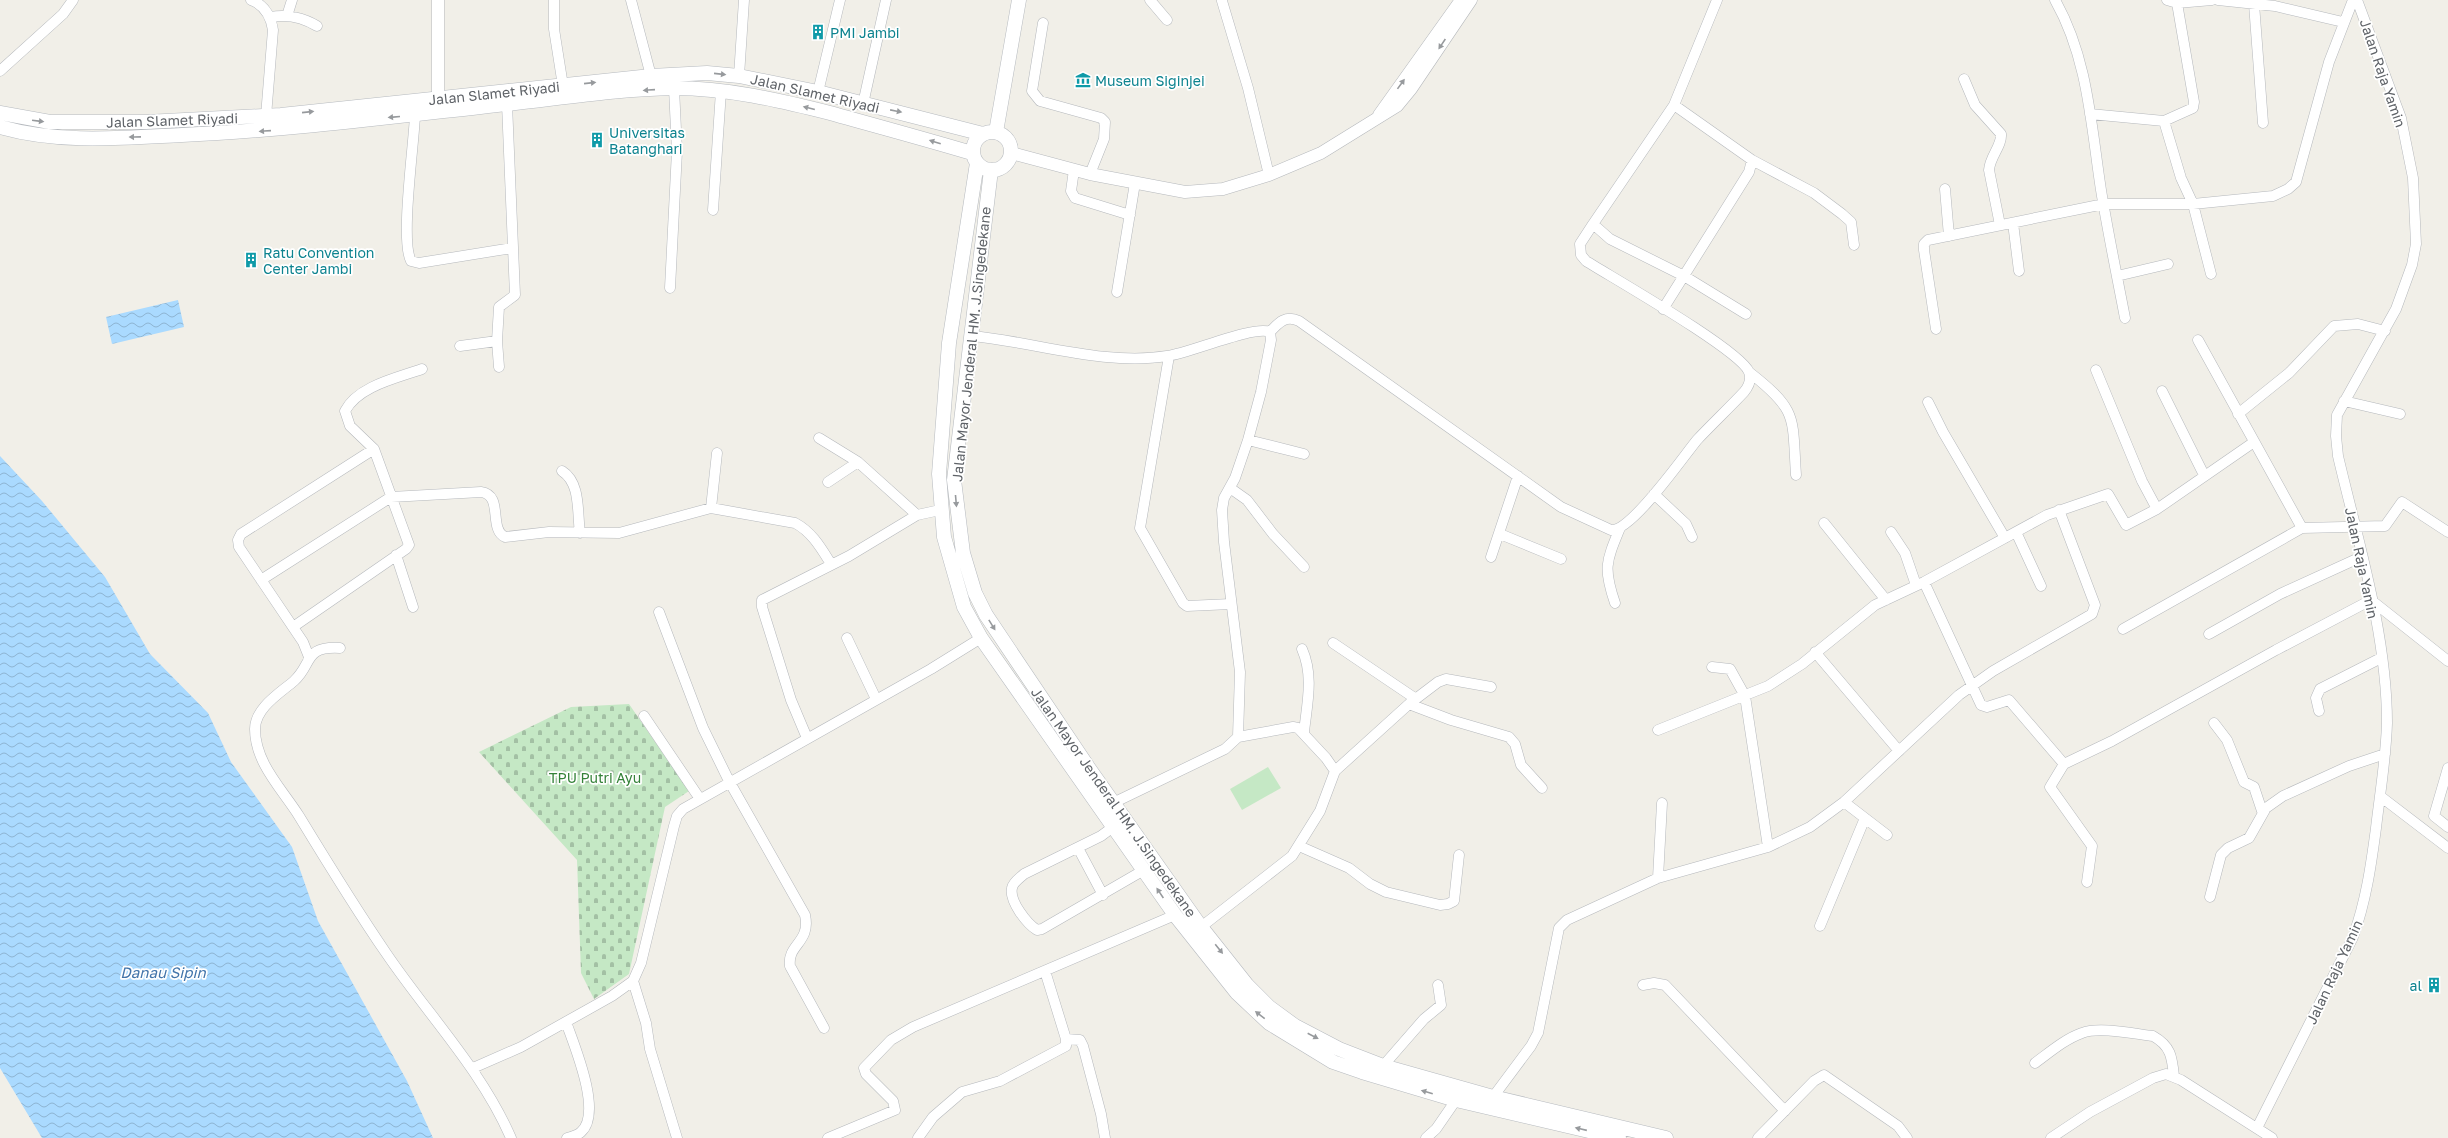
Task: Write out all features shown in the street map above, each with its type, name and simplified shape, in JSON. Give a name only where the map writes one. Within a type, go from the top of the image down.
[{"type":"main road","points":[[990,133],[1008,142],[1011,153],[1004,166],[991,170],[975,158],[974,142],[990,133],[1019,0]]},
{"type":"main road","name":"Jalan Slamet Riyadi","points":[[0,113],[50,122],[146,122],[266,116],[651,76],[707,73],[739,76],[777,83],[990,133]]},
{"type":"main road","points":[[771,98],[777,83]]},
{"type":"main road","name":"Jalan Slamet Riyadi","points":[[0,127],[47,137],[77,138],[158,136],[284,129],[507,104],[565,95],[674,88],[721,91],[771,98],[888,128],[975,158]]},
{"type":"main road","points":[[281,115],[284,129]]},
{"type":"main road","name":"Jalan Mayor Jenderal HM. J.Singedekane","points":[[975,158],[948,358],[939,474],[940,510],[944,537],[953,576],[964,607],[981,638],[1044,731],[1175,915],[1246,1004],[1294,1039],[1333,1062],[1456,1100],[1619,1138]]},
{"type":"main road","name":"Jalan Mayor Jenderal HM. J.Singedekane","points":[[991,170],[954,480],[963,553],[976,593],[986,614],[1071,743],[1201,928],[1247,985],[1276,1012],[1294,1026],[1339,1049],[1383,1066],[1493,1097],[1666,1138]]},
{"type":"main road","points":[[1044,731],[1057,722]]},
{"type":"main road","points":[[1059,751],[1071,743]]},
{"type":"street","points":[[0,71],[64,14],[73,0]]},
{"type":"street","points":[[251,0],[256,2],[270,17],[273,36],[266,116]]},
{"type":"street","points":[[287,16],[292,0]]},
{"type":"street","points":[[438,0],[438,99]]},
{"type":"street","points":[[554,0],[554,29],[563,86]]},
{"type":"street","points":[[631,0],[651,76]]},
{"type":"street","points":[[739,76],[744,0]]},
{"type":"street","points":[[818,92],[840,0]]},
{"type":"street","points":[[863,104],[886,0]]},
{"type":"street","points":[[1150,0],[1167,20]]},
{"type":"street","points":[[1378,116],[1461,0]]},
{"type":"street","points":[[1011,153],[1090,174],[1185,192],[1210,191],[1269,175],[1326,149],[1363,128],[1378,116],[1392,110],[1402,101],[1471,0]]},
{"type":"street","points":[[1717,0],[1674,105],[1580,244],[1583,258],[1720,345],[1770,389],[1782,402],[1790,414],[1795,432],[1796,476]]},
{"type":"street","points":[[2055,0],[2073,36],[2086,87],[2104,204],[2125,318]]},
{"type":"street","points":[[2090,114],[2164,121],[2192,109],[2194,106],[2172,2],[2212,0]]},
{"type":"street","points":[[2218,0],[2254,4],[2268,3],[2343,22]]},
{"type":"street","points":[[1936,329],[1924,244],[1928,240],[2104,204],[2193,204],[2273,196],[2288,189],[2296,182],[2306,138],[2343,22],[2353,0]]},
{"type":"street","name":"Jalan Raja Yamin","points":[[2257,1128],[2354,937],[2364,906],[2385,754],[2387,722],[2381,658],[2371,600],[2336,436],[2337,415],[2385,331],[2412,265],[2416,244],[2416,210],[2401,118],[2357,0]]},
{"type":"street","points":[[1222,1],[1245,75],[1269,175]]},
{"type":"street","points":[[2254,4],[2263,123]]},
{"type":"street","points":[[270,17],[287,16],[308,20],[318,26]]},
{"type":"street","points":[[1043,23],[1032,92],[1040,101],[1104,120],[1106,127],[1104,138],[1090,174]]},
{"type":"street","points":[[1964,79],[1975,105],[2001,134],[2000,142],[1991,159],[1989,170],[2000,225]]},
{"type":"street","points":[[670,288],[677,152],[674,88]]},
{"type":"street","points":[[713,210],[721,91]]},
{"type":"street","points":[[499,367],[497,341],[499,307],[516,296],[512,248],[507,104]]},
{"type":"street","points":[[1674,105],[1752,160],[1814,193],[1842,214],[1851,222],[1854,245]]},
{"type":"street","points":[[415,115],[407,214],[407,253],[411,261],[420,263],[512,248]]},
{"type":"street","points":[[2164,121],[2181,178],[2193,204],[2211,274]]},
{"type":"street","points":[[1663,309],[1749,172],[1752,160]]},
{"type":"street","points":[[1074,170],[1071,191],[1074,198],[1130,215]]},
{"type":"street","points":[[1117,292],[1135,183]]},
{"type":"street","points":[[1945,189],[1949,236]]},
{"type":"street","points":[[2013,223],[2019,271]]},
{"type":"street","points":[[1593,224],[1610,239],[1684,276],[1746,314]]},
{"type":"street","points":[[2117,276],[2168,264]]},
{"type":"street","points":[[1238,737],[1240,672],[1222,521],[1224,498],[1230,488],[1248,440],[1261,392],[1271,340],[1270,332],[1279,322],[1287,318],[1299,321],[1561,507],[1611,530],[1620,528]]},
{"type":"street","points":[[2238,414],[2289,373],[2334,326],[2358,324],[2385,331]]},
{"type":"street","points":[[972,336],[1011,340],[1125,360],[1169,356],[1251,331],[1270,332]]},
{"type":"street","points":[[2198,340],[2302,528]]},
{"type":"street","points":[[460,346],[497,341]]},
{"type":"street","points":[[1169,356],[1140,528],[1183,603],[1187,606],[1231,604]]},
{"type":"street","points":[[293,627],[406,548],[409,542],[374,449],[354,430],[346,418],[345,411],[350,401],[363,392],[422,369]]},
{"type":"street","points":[[2096,370],[2142,481],[2157,509]]},
{"type":"street","points":[[1615,603],[1607,580],[1607,565],[1620,528],[1654,494],[1697,440],[1747,389],[1751,378],[1749,372]]},
{"type":"street","points":[[2162,391],[2204,475]]},
{"type":"street","points":[[2344,401],[2400,414]]},
{"type":"street","points":[[1928,402],[1943,432],[2005,538]]},
{"type":"street","points":[[819,438],[858,462],[917,515]]},
{"type":"street","points":[[1248,440],[1304,454]]},
{"type":"street","points":[[1658,730],[1768,686],[1876,605],[2005,538],[2047,514],[2108,494],[2126,525],[2157,509],[2204,475],[2254,442]]},
{"type":"street","points":[[309,657],[293,627],[239,547],[238,540],[241,534],[374,449]]},
{"type":"street","points":[[711,508],[717,454]]},
{"type":"street","points":[[828,482],[858,462]]},
{"type":"street","points":[[562,471],[569,475],[575,486],[580,533]]},
{"type":"street","points":[[1491,557],[1500,534],[1518,476]]},
{"type":"street","points":[[1230,488],[1247,500],[1273,534],[1304,567]]},
{"type":"street","points":[[261,580],[391,497],[485,493],[493,500],[500,532],[505,537],[549,532],[619,534],[711,508],[795,522],[804,528],[814,538],[831,564]]},
{"type":"street","points":[[1654,494],[1686,524],[1692,537]]},
{"type":"street","points":[[2123,628],[2302,528],[2386,525],[2402,502],[2448,532]]},
{"type":"street","points":[[807,738],[791,700],[761,602],[762,600],[831,564],[917,515],[940,510]]},
{"type":"street","points":[[1493,1097],[1531,1046],[1538,1033],[1559,928],[1576,916],[1658,878],[1768,847],[1810,827],[1844,802],[1971,686],[1992,671],[2074,626],[2094,611],[2094,601],[2059,510]]},
{"type":"street","points":[[1824,523],[1886,600]]},
{"type":"street","points":[[1891,532],[1905,553],[1971,686],[1983,706],[2007,700],[2011,702],[2064,764]]},
{"type":"street","points":[[2016,532],[2041,586]]},
{"type":"street","points":[[1500,534],[1561,559]]},
{"type":"street","points":[[396,555],[413,607]]},
{"type":"street","points":[[2209,634],[2280,594],[2361,557]]},
{"type":"street","points":[[2086,882],[2093,853],[2092,846],[2050,787],[2064,764],[2112,741],[2276,650],[2371,600],[2448,661]]},
{"type":"street","points":[[658,612],[703,728],[729,781],[805,915],[806,931],[791,955],[790,966],[824,1028]]},
{"type":"street","points":[[847,638],[876,699]]},
{"type":"street","points":[[473,1068],[521,1047],[566,1022],[633,981],[641,963],[677,816],[683,809],[729,781],[876,699],[981,638]]},
{"type":"street","points":[[1333,643],[1412,702],[1451,720],[1509,737],[1515,744],[1520,765],[1542,788]]},
{"type":"street","points":[[340,648],[325,648],[309,657],[297,679],[266,705],[257,719],[255,728],[257,745],[271,776],[386,953],[473,1068],[511,1138]]},
{"type":"street","points":[[1302,649],[1308,661],[1310,684],[1304,732]]},
{"type":"street","points":[[1815,652],[1899,751]]},
{"type":"street","points":[[2319,711],[2316,698],[2320,689],[2381,658]]},
{"type":"street","points":[[1712,667],[1730,669],[1744,696],[1768,847]]},
{"type":"street","points":[[1201,928],[1283,865],[1299,846],[1320,811],[1335,772],[1412,702],[1438,682],[1446,679],[1491,687]]},
{"type":"street","points":[[644,716],[700,799]]},
{"type":"street","points":[[2214,723],[2227,740],[2244,782],[2254,787],[2262,811]]},
{"type":"street","points":[[1113,803],[1225,749],[1238,737],[1293,727],[1304,732],[1335,772]]},
{"type":"street","points":[[2210,897],[2221,855],[2228,848],[2248,838],[2262,811],[2283,796],[2348,766],[2385,754]]},
{"type":"street","points":[[2448,768],[2434,816],[2448,827]]},
{"type":"street","points":[[2380,796],[2448,848]]},
{"type":"street","points":[[1844,802],[1887,835]]},
{"type":"street","points":[[1658,878],[1662,803]]},
{"type":"street","points":[[1820,926],[1865,818]]},
{"type":"street","points":[[1113,827],[1101,836],[1024,874],[1014,883],[1012,889],[1013,899],[1030,924],[1037,930],[1103,895],[1144,870]]},
{"type":"street","points":[[1299,846],[1349,868],[1370,884],[1386,892],[1440,904],[1448,904],[1454,901],[1459,855]]},
{"type":"street","points":[[1078,848],[1103,895]]},
{"type":"street","points":[[828,1138],[895,1110],[893,1101],[866,1074],[864,1068],[891,1040],[913,1027],[1175,915]]},
{"type":"street","points":[[918,1138],[933,1117],[962,1092],[1000,1081],[1013,1072],[1066,1046],[1066,1039],[1045,971]]},
{"type":"street","points":[[633,981],[646,1023],[650,1049],[678,1138]]},
{"type":"street","points":[[1643,985],[1660,983],[1665,985],[1785,1110]]},
{"type":"street","points":[[1383,1066],[1424,1019],[1441,1005],[1438,985]]},
{"type":"street","points":[[566,1022],[587,1086],[589,1112],[587,1123],[581,1133],[567,1138]]},
{"type":"street","points":[[2035,1063],[2068,1039],[2083,1032],[2097,1031],[2153,1036],[2170,1049],[2174,1076]]},
{"type":"street","points":[[1066,1039],[1080,1040],[1083,1046],[1101,1114],[1105,1138]]},
{"type":"street","points":[[2050,1138],[2090,1112],[2152,1078],[2166,1074],[2174,1076],[2272,1138]]},
{"type":"street","points":[[1758,1138],[1814,1081],[1824,1076],[1898,1126],[1907,1138]]},
{"type":"street","points":[[1426,1138],[1436,1129],[1456,1100]]},
{"type":"green space","name":"TPU Putri Ayu","points":[[629,704],[689,791],[665,807],[629,974],[594,999],[581,973],[577,860],[479,752],[571,707]]},
{"type":"green space","points":[[1268,767],[1281,788],[1242,810],[1230,789]]},
{"type":"water","points":[[178,300],[184,327],[112,344],[106,317]]},
{"type":"water","name":"Danau Sipin","points":[[0,456],[42,501],[105,577],[150,654],[208,713],[231,762],[292,847],[318,921],[407,1081],[433,1138],[42,1138],[0,1068]]},
{"type":"place","name":"PMI Jambi","points":[[818,32]]},
{"type":"place","name":"Museum Siginjei","points":[[1083,80]]},
{"type":"place","name":"Universitas Batanghari","points":[[597,140]]},
{"type":"place","name":"Ratu Convention Center Jambi","points":[[251,260]]},
{"type":"place","name":"al","points":[[2434,985]]}]
